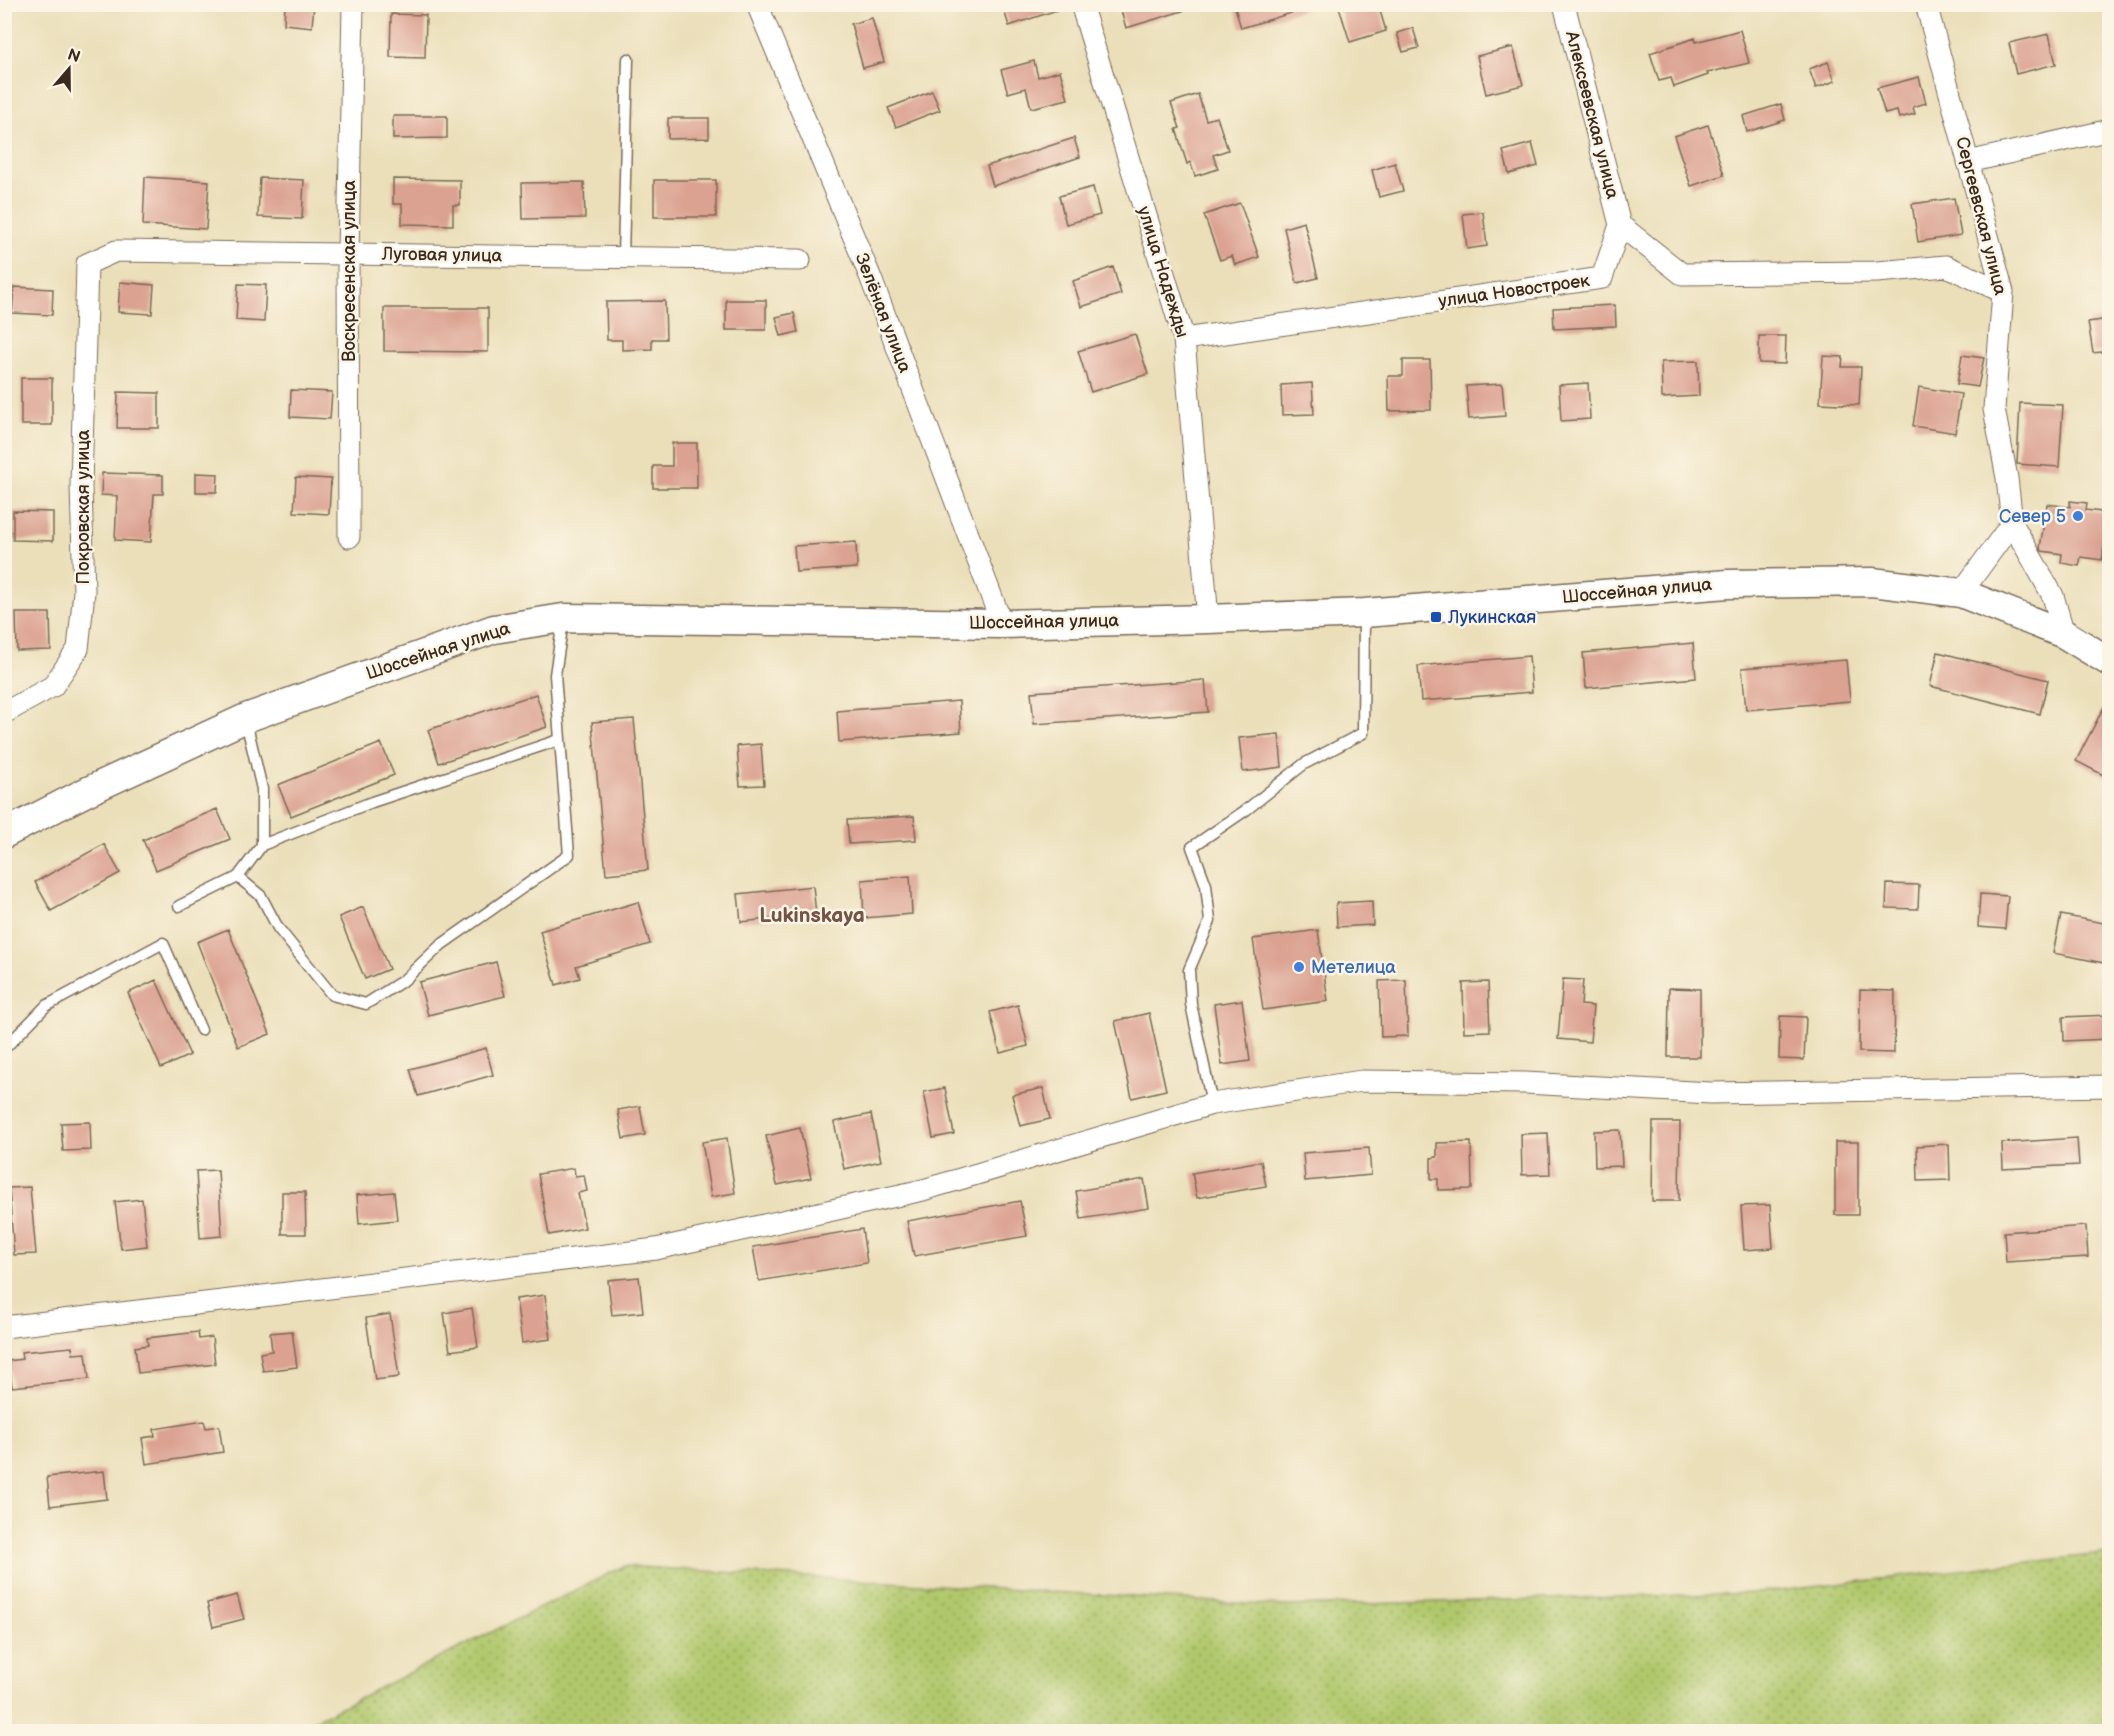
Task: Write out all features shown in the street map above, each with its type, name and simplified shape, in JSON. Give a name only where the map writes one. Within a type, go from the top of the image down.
[{"type":"main road","name":"Шоссейная улица","points":[[4,834],[86,792],[246,718],[494,629],[563,618],[1002,624],[1208,620],[1364,613],[1728,584],[1872,582],[1962,593],[2064,634],[2109,662]]},
{"type":"street","name":"Воскресенская улица","points":[[349,537],[348,254],[353,4]]},
{"type":"street","name":"Зелёная улица","points":[[758,4],[870,276],[1002,624]]},
{"type":"street","name":"улица Надежды","points":[[1081,4],[1184,339],[1208,620]]},
{"type":"street","name":"Алексеевская улица","points":[[1564,4],[1620,225]]},
{"type":"street","name":"Сергеевская улица","points":[[1926,4],[2003,292],[1994,409],[2007,478],[2012,523]]},
{"type":"street","points":[[1968,162],[2109,129]]},
{"type":"street","name":"улица Новостроек","points":[[1184,339],[1602,278],[1620,225]]},
{"type":"street","points":[[1620,225],[1682,274],[1877,272],[1946,266],[2003,292]]},
{"type":"street","name":"Луговая улица","points":[[87,264],[116,251],[800,260]]},
{"type":"street","name":"Покровская улица","points":[[4,713],[53,686],[78,649],[84,592],[81,486],[87,264]]},
{"type":"street","points":[[1962,593],[2012,523],[2053,596],[2064,634]]},
{"type":"street","points":[[4,1327],[656,1249],[923,1190],[1212,1104],[1362,1081],[1525,1083],[1711,1093],[2109,1086]]},
{"type":"lane","points":[[623,257],[628,59]]},
{"type":"lane","points":[[1212,1104],[1189,970],[1210,921],[1206,885],[1192,847],[1246,810],[1304,764],[1363,734],[1364,613]]},
{"type":"lane","points":[[238,877],[261,896],[278,928],[332,995],[366,1004],[404,980],[441,945],[569,855],[555,675],[563,618]]},
{"type":"lane","points":[[246,718],[262,789],[262,845]]},
{"type":"lane","points":[[179,906],[238,877],[262,845],[372,802],[559,740]]},
{"type":"lane","points":[[4,1049],[46,1006],[163,943],[201,1030]]},
{"type":"green space","points":[[2109,1553],[2109,1731],[293,1731],[624,1566],[1284,1606],[1758,1593]]},
{"type":"building","points":[[285,4],[314,4],[312,27],[284,24]]},
{"type":"building","points":[[1002,4],[1063,4],[1063,8],[1009,26]]},
{"type":"building","points":[[1119,4],[1188,4],[1189,9],[1126,28]]},
{"type":"building","points":[[1234,4],[1305,4],[1305,9],[1241,28]]},
{"type":"building","points":[[1338,4],[1378,4],[1386,31],[1350,42]]},
{"type":"building","points":[[391,14],[426,15],[425,58],[390,57]]},
{"type":"building","points":[[872,18],[884,62],[863,68],[851,24]]},
{"type":"building","points":[[1413,28],[1419,48],[1403,52],[1397,33]]},
{"type":"building","points":[[1740,30],[1749,63],[1707,73],[1708,75],[1674,87],[1671,78],[1659,81],[1650,53],[1695,38],[1696,42]]},
{"type":"building","points":[[2049,34],[2056,64],[2016,74],[2009,43]]},
{"type":"building","points":[[1513,47],[1523,85],[1486,94],[1477,56]]},
{"type":"building","points":[[1034,61],[1038,77],[1060,71],[1068,99],[1031,108],[1026,88],[1008,93],[1001,70]]},
{"type":"building","points":[[1828,62],[1835,81],[1816,88],[1809,69]]},
{"type":"building","points":[[1919,77],[1926,103],[1913,107],[1915,114],[1899,118],[1897,111],[1885,114],[1877,88]]},
{"type":"building","points":[[932,91],[940,110],[896,127],[888,108]]},
{"type":"building","points":[[1198,94],[1206,120],[1217,117],[1228,150],[1213,155],[1218,169],[1195,176],[1190,162],[1187,164],[1176,129],[1180,128],[1171,103]]},
{"type":"building","points":[[1781,104],[1785,120],[1747,132],[1743,116]]},
{"type":"building","points":[[393,116],[447,116],[447,138],[393,139]]},
{"type":"building","points":[[668,118],[709,118],[709,138],[668,139]]},
{"type":"building","points":[[1708,125],[1724,175],[1691,186],[1674,136]]},
{"type":"building","points":[[1074,138],[1080,157],[993,186],[987,166]]},
{"type":"building","points":[[1532,143],[1538,166],[1509,174],[1503,151]]},
{"type":"building","points":[[1395,163],[1403,191],[1379,197],[1372,170]]},
{"type":"building","points":[[145,177],[209,181],[206,229],[143,225]]},
{"type":"building","points":[[260,178],[304,180],[302,219],[258,217]]},
{"type":"building","points":[[393,179],[460,180],[460,205],[453,205],[453,225],[402,224],[402,204],[393,204]]},
{"type":"building","points":[[654,180],[716,180],[716,217],[654,217]]},
{"type":"building","points":[[584,182],[585,218],[523,219],[522,183]]},
{"type":"building","points":[[1093,187],[1100,215],[1066,224],[1059,196]]},
{"type":"building","points":[[1954,198],[1961,235],[1918,242],[1912,204]]},
{"type":"building","points":[[1240,203],[1259,257],[1235,265],[1232,256],[1220,260],[1204,215]]},
{"type":"building","points":[[1483,212],[1487,246],[1467,249],[1463,214]]},
{"type":"building","points":[[1304,222],[1318,278],[1297,283],[1284,228]]},
{"type":"building","points":[[1113,267],[1121,294],[1081,307],[1073,281]]},
{"type":"building","points":[[120,282],[154,285],[152,314],[118,312]]},
{"type":"building","points":[[238,284],[266,285],[264,322],[236,320]]},
{"type":"building","points":[[14,287],[53,289],[52,315],[12,313]]},
{"type":"building","points":[[726,300],[766,300],[766,330],[726,330]]},
{"type":"building","points":[[665,301],[666,339],[652,339],[652,349],[622,350],[622,340],[607,340],[606,302]]},
{"type":"building","points":[[1615,305],[1616,326],[1554,329],[1553,308]]},
{"type":"building","points":[[384,308],[488,308],[488,352],[384,351]]},
{"type":"building","points":[[794,313],[798,332],[781,336],[776,317]]},
{"type":"building","points":[[2109,319],[2109,351],[2093,353],[2088,322]]},
{"type":"building","points":[[1135,334],[1148,374],[1091,392],[1078,351]]},
{"type":"building","points":[[1759,336],[1786,336],[1785,364],[1759,363]]},
{"type":"building","points":[[1962,355],[1984,358],[1978,387],[1957,384]]},
{"type":"building","points":[[1823,356],[1843,357],[1842,367],[1861,367],[1859,405],[1820,403]]},
{"type":"building","points":[[1403,360],[1430,360],[1431,410],[1389,411],[1388,376],[1403,376]]},
{"type":"building","points":[[1698,361],[1699,396],[1662,398],[1661,362]]},
{"type":"building","points":[[21,378],[52,378],[52,425],[21,425]]},
{"type":"building","points":[[1312,383],[1314,414],[1282,415],[1281,385]]},
{"type":"building","points":[[1588,383],[1590,419],[1561,421],[1559,385]]},
{"type":"building","points":[[1502,384],[1505,416],[1469,419],[1466,386]]},
{"type":"building","points":[[1919,387],[1961,394],[1955,433],[1913,426]]},
{"type":"building","points":[[291,390],[332,392],[330,419],[290,417]]},
{"type":"building","points":[[118,392],[159,393],[159,428],[117,428]]},
{"type":"building","points":[[2020,403],[2063,405],[2059,467],[2017,464]]},
{"type":"building","points":[[672,443],[697,443],[697,488],[653,488],[653,466],[672,466]]},
{"type":"building","points":[[102,473],[163,475],[163,494],[154,494],[151,542],[115,540],[117,496],[101,495]]},
{"type":"building","points":[[196,473],[218,474],[217,492],[196,492]]},
{"type":"building","points":[[296,477],[331,479],[329,514],[294,512]]},
{"type":"building","points":[[2070,501],[2087,503],[2086,510],[2109,513],[2102,560],[2081,557],[2079,566],[2061,563],[2062,554],[2042,551],[2040,548],[2047,504],[2070,507]]},
{"type":"building","points":[[13,511],[53,512],[53,541],[13,540]]},
{"type":"building","points":[[856,542],[857,568],[796,572],[794,546]]},
{"type":"building","points":[[16,613],[50,613],[51,650],[17,651]]},
{"type":"building","points":[[1693,643],[1696,678],[1586,688],[1583,653]]},
{"type":"building","points":[[1938,652],[2048,680],[2040,714],[1930,686]]},
{"type":"building","points":[[1529,656],[1532,692],[1421,701],[1418,666]]},
{"type":"building","points":[[1846,660],[1850,701],[1746,710],[1742,668]]},
{"type":"building","points":[[1205,680],[1208,712],[1034,724],[1031,692]]},
{"type":"building","points":[[536,694],[547,727],[439,763],[428,730]]},
{"type":"building","points":[[2109,697],[2109,778],[2076,761]]},
{"type":"building","points":[[959,701],[961,732],[839,742],[837,711]]},
{"type":"building","points":[[634,719],[648,870],[606,874],[592,722]]},
{"type":"building","points":[[1279,734],[1282,767],[1243,772],[1239,738]]},
{"type":"building","points":[[381,743],[394,775],[291,816],[278,785]]},
{"type":"building","points":[[761,744],[764,785],[740,786],[737,746]]},
{"type":"building","points":[[217,809],[230,839],[156,870],[143,840]]},
{"type":"building","points":[[914,816],[916,840],[849,844],[847,820]]},
{"type":"building","points":[[104,844],[120,873],[51,911],[35,882]]},
{"type":"building","points":[[910,876],[912,914],[864,918],[862,880]]},
{"type":"building","points":[[1887,884],[1919,885],[1918,909],[1886,908]]},
{"type":"building","points":[[813,886],[816,914],[741,922],[738,894]]},
{"type":"building","points":[[1980,894],[2008,896],[2005,929],[1978,927]]},
{"type":"building","points":[[1372,901],[1373,925],[1337,927],[1336,903]]},
{"type":"building","points":[[638,902],[650,944],[576,966],[580,978],[556,985],[540,931]]},
{"type":"building","points":[[363,907],[389,969],[365,979],[339,917]]},
{"type":"building","points":[[2061,915],[2109,924],[2109,964],[2053,953]]},
{"type":"building","points":[[228,929],[270,1034],[238,1047],[197,942]]},
{"type":"building","points":[[1318,930],[1328,1001],[1263,1010],[1253,939]]},
{"type":"building","points":[[496,962],[505,996],[428,1015],[419,982]]},
{"type":"building","points":[[1563,979],[1583,980],[1581,1005],[1593,1006],[1590,1042],[1558,1039]]},
{"type":"building","points":[[156,980],[190,1055],[161,1068],[128,993]]},
{"type":"building","points":[[1406,980],[1408,1036],[1381,1037],[1379,981]]},
{"type":"building","points":[[1488,982],[1490,1031],[1464,1032],[1463,983]]},
{"type":"building","points":[[1669,988],[1700,989],[1700,1057],[1668,1057]]},
{"type":"building","points":[[1860,990],[1895,991],[1894,1053],[1859,1052]]},
{"type":"building","points":[[1242,1000],[1250,1061],[1222,1065],[1214,1004]]},
{"type":"building","points":[[1018,1005],[1028,1046],[1000,1053],[990,1012]]},
{"type":"building","points":[[1149,1013],[1166,1090],[1132,1098],[1115,1021]]},
{"type":"building","points":[[2109,1015],[2109,1039],[2064,1041],[2063,1017]]},
{"type":"building","points":[[1780,1016],[1806,1017],[1804,1060],[1779,1059]]},
{"type":"building","points":[[486,1048],[493,1075],[418,1096],[410,1069]]},
{"type":"building","points":[[945,1088],[954,1134],[933,1138],[924,1092]]},
{"type":"building","points":[[1043,1088],[1050,1119],[1020,1126],[1012,1095]]},
{"type":"building","points":[[640,1106],[645,1135],[623,1139],[618,1110]]},
{"type":"building","points":[[871,1114],[881,1161],[844,1169],[834,1122]]},
{"type":"building","points":[[90,1122],[91,1150],[63,1151],[61,1123]]},
{"type":"building","points":[[1653,1122],[1680,1122],[1679,1201],[1652,1201]]},
{"type":"building","points":[[800,1128],[811,1178],[777,1185],[766,1136]]},
{"type":"building","points":[[1620,1130],[1622,1166],[1595,1167],[1594,1131]]},
{"type":"building","points":[[1548,1133],[1550,1174],[1522,1175],[1521,1134]]},
{"type":"building","points":[[727,1138],[735,1193],[711,1197],[702,1142]]},
{"type":"building","points":[[2077,1138],[2079,1165],[2003,1169],[2002,1143]]},
{"type":"building","points":[[1471,1142],[1472,1189],[1438,1190],[1438,1179],[1431,1179],[1431,1158],[1437,1157],[1437,1143]]},
{"type":"building","points":[[1835,1142],[1858,1142],[1858,1215],[1835,1215]]},
{"type":"building","points":[[1949,1144],[1950,1180],[1918,1181],[1917,1146]]},
{"type":"building","points":[[1369,1148],[1371,1175],[1305,1181],[1303,1153]]},
{"type":"building","points":[[1261,1161],[1266,1186],[1197,1198],[1192,1173]]},
{"type":"building","points":[[574,1168],[575,1176],[584,1175],[587,1191],[578,1193],[585,1228],[549,1235],[538,1174]]},
{"type":"building","points":[[218,1170],[222,1236],[200,1238],[196,1171]]},
{"type":"building","points":[[1144,1179],[1149,1208],[1081,1219],[1076,1191]]},
{"type":"building","points":[[30,1187],[36,1254],[14,1255],[9,1188]]},
{"type":"building","points":[[282,1192],[305,1192],[306,1234],[282,1234]]},
{"type":"building","points":[[394,1192],[397,1220],[359,1224],[357,1195]]},
{"type":"building","points":[[142,1199],[147,1246],[121,1249],[115,1202]]},
{"type":"building","points":[[1020,1201],[1027,1236],[914,1256],[907,1221]]},
{"type":"building","points":[[1770,1205],[1773,1248],[1744,1250],[1741,1206]]},
{"type":"building","points":[[2086,1226],[2088,1257],[2006,1262],[2004,1232]]},
{"type":"building","points":[[862,1229],[867,1263],[759,1281],[753,1247]]},
{"type":"building","points":[[639,1277],[643,1312],[612,1315],[608,1280]]},
{"type":"building","points":[[545,1295],[551,1339],[522,1343],[516,1299]]},
{"type":"building","points":[[472,1308],[478,1347],[450,1351],[444,1313]]},
{"type":"building","points":[[390,1314],[399,1377],[375,1380],[366,1318]]},
{"type":"building","points":[[292,1331],[297,1367],[263,1371],[260,1353],[272,1351],[270,1333]]},
{"type":"building","points":[[198,1332],[199,1339],[212,1337],[215,1364],[138,1373],[135,1347],[148,1345],[147,1338]]},
{"type":"building","points":[[72,1347],[73,1354],[86,1353],[89,1379],[12,1387],[9,1361],[22,1359],[21,1352]]},
{"type":"building","points":[[204,1421],[206,1428],[219,1426],[223,1452],[146,1464],[142,1438],[155,1436],[154,1429]]},
{"type":"building","points":[[104,1471],[107,1499],[50,1506],[47,1477]]},
{"type":"building","points":[[237,1595],[244,1619],[213,1627],[207,1603]]},
{"type":"place","name":"Север 5","points":[[2078,516]]},
{"type":"place","name":"Лукинская","points":[[1436,617]]},
{"type":"place","name":"Метелица","points":[[1299,967]]},
{"type":"district","name":"Lukinskaya","points":[[812,915]]}]
